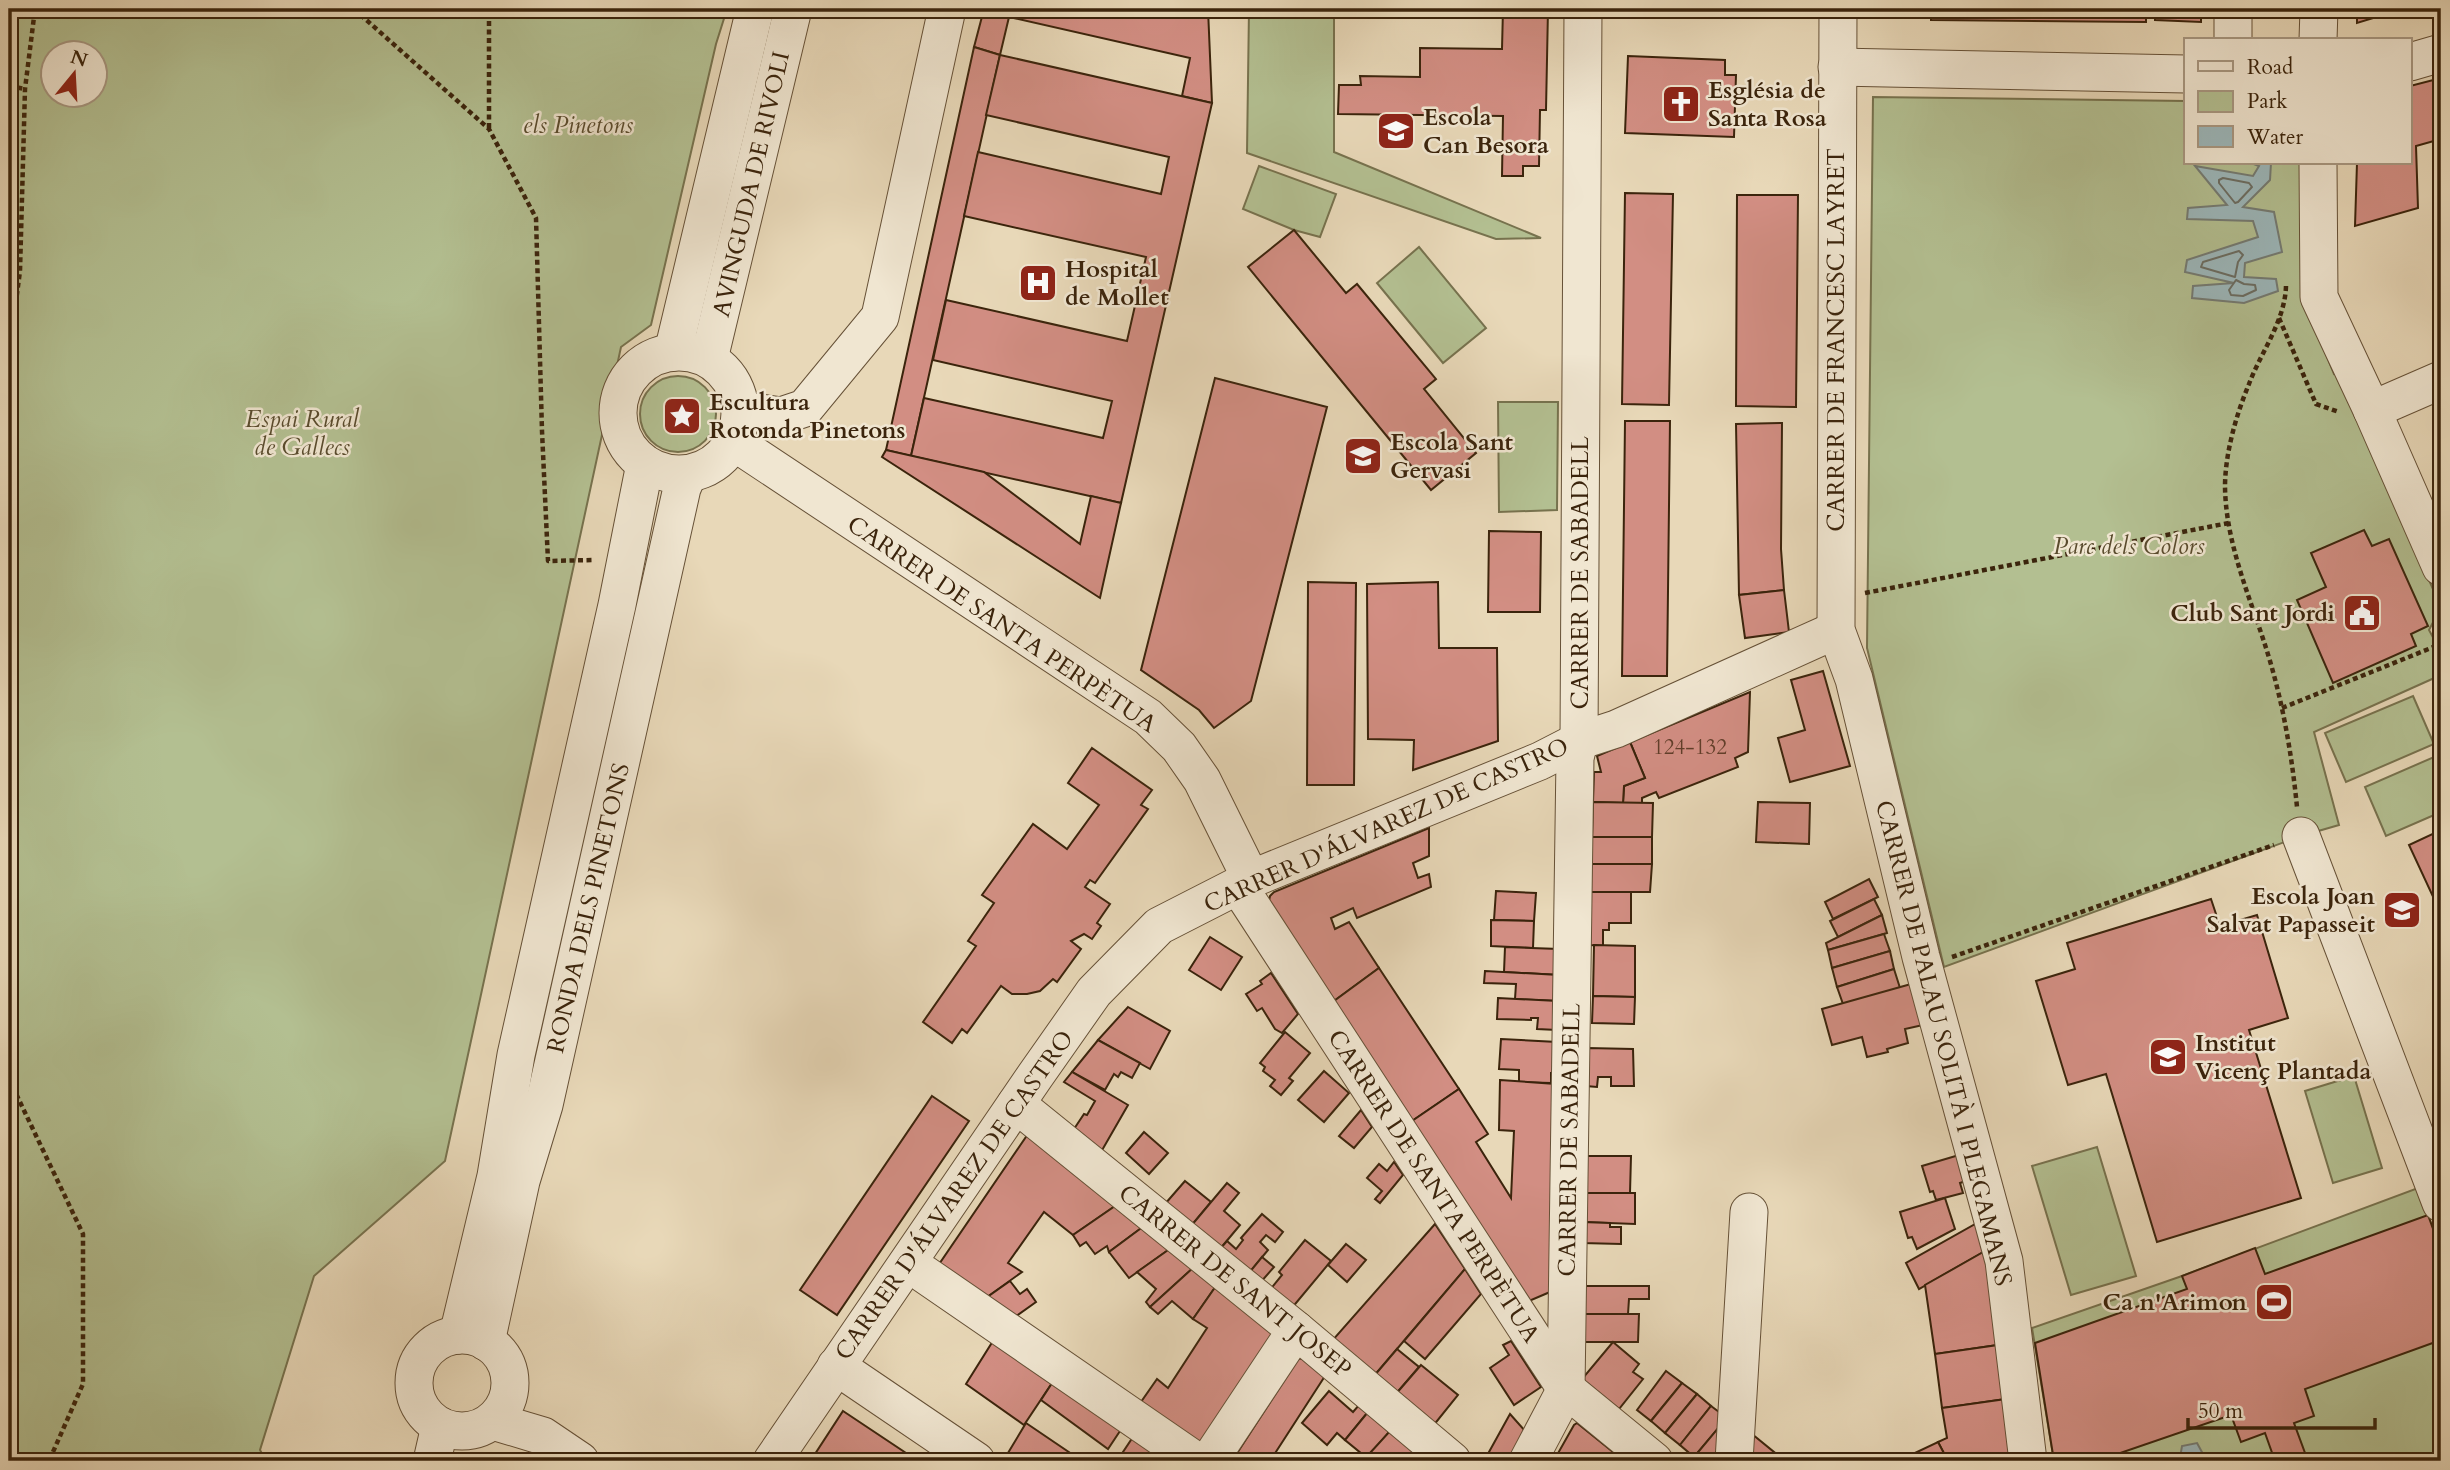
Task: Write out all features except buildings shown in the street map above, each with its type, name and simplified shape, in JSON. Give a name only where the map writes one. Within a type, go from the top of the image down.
[{"type":"street","name":"AVINGUDA DE RIVOLI","points":[[673,352],[755,9]]},
{"type":"street","name":"AVINGUDA DE RIVOLI","points":[[709,359],[793,9]]},
{"type":"street","points":[[737,426],[805,408],[880,317],[947,9]]},
{"type":"street","name":"CARRER DE SABADELL","points":[[1566,1389],[1575,758],[1579,741],[1583,9]]},
{"type":"street","name":"CARRER DE FRANCESC LAYRET","points":[[1836,630],[1838,9]]},
{"type":"street","points":[[2233,9],[2233,38]]},
{"type":"street","points":[[2319,9],[2319,38]]},
{"type":"street","points":[[2412,61],[2441,53]]},
{"type":"street","points":[[1838,67],[2184,74]]},
{"type":"street","points":[[2318,164],[2319,297],[2359,412],[2441,567]]},
{"type":"street","points":[[673,352],[690,352],[709,359],[722,368],[738,394],[737,426],[722,458],[706,469],[688,474],[666,473],[645,464],[625,441],[620,429],[620,398],[627,381],[646,361],[673,352]]},
{"type":"street","points":[[2359,412],[2441,380]]},
{"type":"street","name":"CARRER DE SANTA PERPÈTUA","points":[[737,426],[1148,717],[1179,747],[1202,780],[1245,883],[1566,1389],[1654,1461]]},
{"type":"street","name":"RONDA DELS PINETONS","points":[[472,1338],[516,1055],[614,618],[645,464]]},
{"type":"street","name":"RONDA DELS PINETONS","points":[[472,1338],[544,1105],[682,488],[688,474]]},
{"type":"street","name":"CARRER D'ÁLVAREZ DE CASTRO","points":[[772,1461],[1094,992],[1158,926],[1245,883],[1527,766],[1579,741],[1616,729],[1836,630]]},
{"type":"street","name":"CARRER DE PALAU SOLITÀ I PLEGAMANS","points":[[1836,630],[1854,679],[1921,957],[2004,1261],[2028,1461]]},
{"type":"street","points":[[2301,836],[2441,1203]]},
{"type":"street","name":"CARRER DE SANT JOSEP","points":[[1016,1104],[1296,1330],[1452,1461]]},
{"type":"street","points":[[1734,1461],[1748,1212]]},
{"type":"street","points":[[924,1274],[1196,1461]]},
{"type":"street","points":[[1209,1461],[1296,1330]]},
{"type":"street","points":[[543,1436],[465,1435],[428,1418],[414,1394],[413,1380],[423,1355],[445,1338],[472,1338],[497,1350],[505,1362],[520,1405],[543,1436],[580,1461]]},
{"type":"street","points":[[836,1366],[976,1461]]},
{"type":"street","points":[[432,1461],[507,1400],[510,1376]]},
{"type":"street","points":[[1528,1461],[1566,1389]]},
{"type":"path","points":[[9,355],[19,271],[25,89],[34,9]]},
{"type":"path","points":[[354,9],[489,129],[536,218],[548,561],[602,560]]},
{"type":"path","points":[[489,9],[489,129]]},
{"type":"path","points":[[9,86],[25,89]]},
{"type":"path","points":[[1940,961],[2301,836],[2290,743],[2270,662],[2231,544],[2225,486],[2232,439],[2248,385],[2285,305]]},
{"type":"path","points":[[2279,318],[2316,404],[2359,412]]},
{"type":"path","points":[[1856,595],[2229,523]]},
{"type":"path","points":[[2281,708],[2441,644]]},
{"type":"path","points":[[9,1079],[83,1234],[83,1384],[50,1461]]},
{"type":"green space","name":"Espai Rural de Gallecs","points":[[9,9],[727,9],[716,44],[651,325],[621,347],[445,1161],[314,1276],[260,1450],[266,1461],[9,1461]]},
{"type":"green space","points":[[1249,9],[1334,9],[1334,152],[1541,238],[1496,239],[1247,153]]},
{"type":"green space","name":"Parc dels Colors","points":[[1873,97],[2184,101],[2184,164],[2304,164],[2305,302],[2334,374],[2344,371],[2375,459],[2441,607],[2429,630],[2441,652],[2441,675],[2314,732],[2339,825],[2301,836],[1944,967],[1867,648]]},
{"type":"green space","points":[[1259,166],[1336,194],[1320,237],[1294,230],[1243,209]]},
{"type":"green space","points":[[1419,247],[1486,328],[1443,363],[1377,283]]},
{"type":"green space","points":[[678,376],[693,379],[705,387],[713,399],[716,414],[713,429],[705,441],[693,449],[678,452],[663,449],[651,441],[643,429],[640,414],[643,399],[651,387],[663,379]]},
{"type":"green space","points":[[1498,402],[1558,402],[1557,510],[1499,512]]},
{"type":"green space","points":[[2413,696],[2434,744],[2346,782],[2325,733]]},
{"type":"green space","points":[[2441,754],[2441,812],[2386,836],[2365,787]]},
{"type":"green space","points":[[2354,1076],[2382,1168],[2333,1183],[2305,1091]]},
{"type":"green space","points":[[2097,1147],[2136,1276],[2071,1295],[2032,1166]]},
{"type":"green space","name":"Ca n'Arimon","points":[[2418,1188],[2441,1251],[2441,1461],[2054,1461],[2032,1328],[2182,1276]]},
{"type":"water","points":[[2254,164],[2271,164],[2270,180],[2243,207],[2274,212],[2282,252],[2245,263],[2244,277],[2276,279],[2278,291],[2244,303],[2192,298],[2193,286],[2234,283],[2185,272],[2187,260],[2258,237],[2253,221],[2187,219],[2188,208],[2227,205],[2195,166],[2253,176],[2259,166]]},
{"type":"water","points":[[2197,1443],[2203,1454],[2202,1461],[2176,1461],[2180,1458],[2182,1446]]},
{"type":"place","name":"Església de Santa Rosa","points":[[1681,104]]},
{"type":"place","name":"Escola Can Besora","points":[[1396,131]]},
{"type":"place","name":"Hospital de Mollet","points":[[1038,283]]},
{"type":"place","name":"Escultura Rotonda Pinetons","points":[[682,416]]},
{"type":"place","name":"Escola Sant Gervasi","points":[[1363,456]]},
{"type":"place","name":"Club Sant Jordi","points":[[2362,613]]},
{"type":"place","name":"Escola Joan Salvat Papasseit","points":[[2402,910]]},
{"type":"place","name":"Institut Vicenç Plantada","points":[[2168,1057]]},
{"type":"place","name":"Ca n'Arimon","points":[[2274,1302]]},
{"type":"park label","name":"els Pinetons","points":[[578,125]]}]
